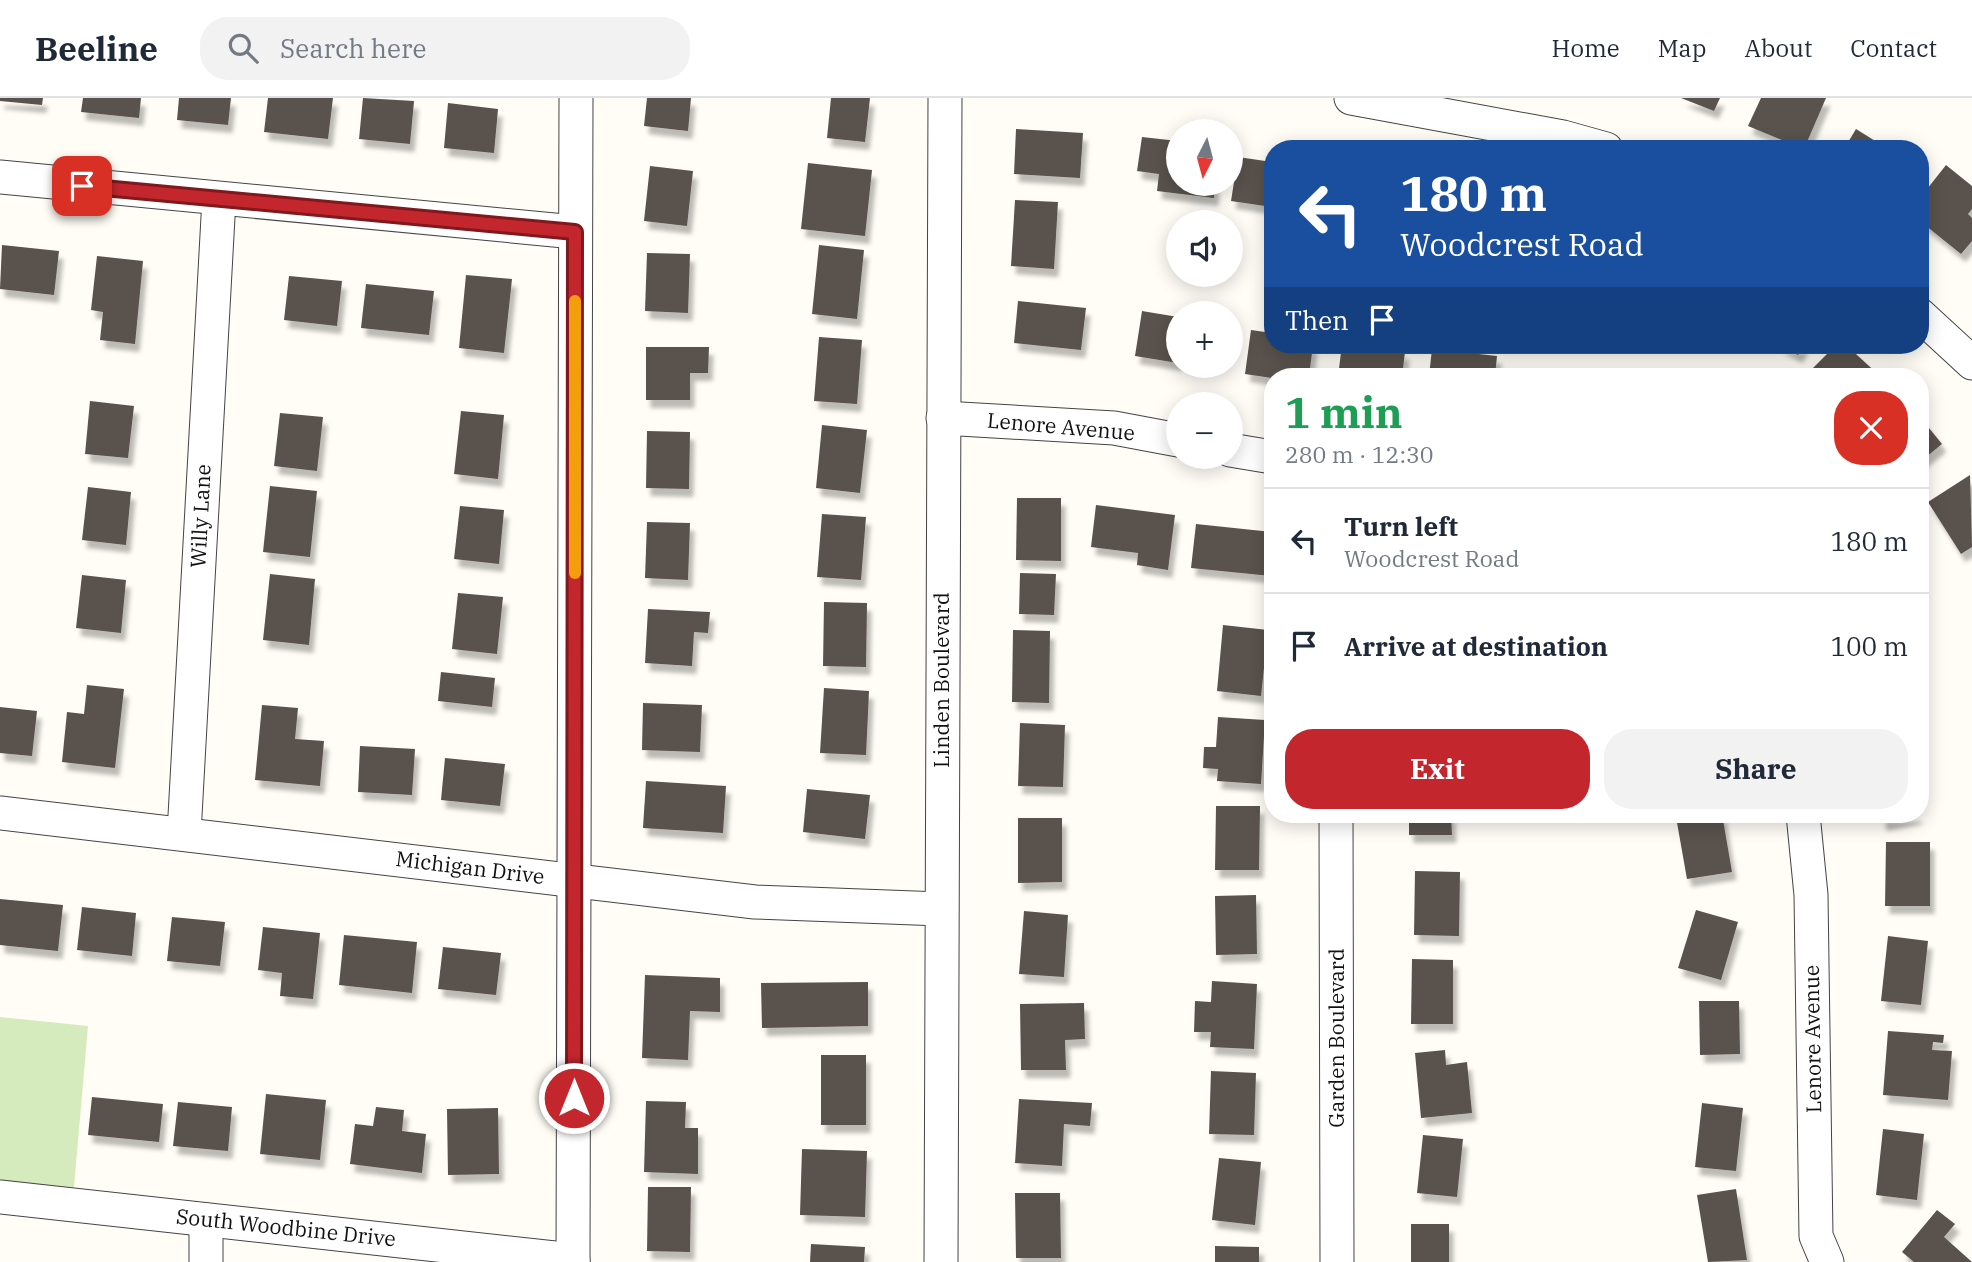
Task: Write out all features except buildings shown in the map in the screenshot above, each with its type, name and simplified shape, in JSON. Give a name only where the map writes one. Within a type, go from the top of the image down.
[{"type":"street","points":[[573,1261],[576,98]]},
{"type":"street","name":"Linden Boulevard","points":[[941,1262],[945,98]]},
{"type":"street","points":[[1351,98],[1574,140]]},
{"type":"street","points":[[0,177],[575,232]]},
{"type":"street","name":"Willy Lane","points":[[184,834],[219,199]]},
{"type":"street","points":[[1929,322],[1972,363]]},
{"type":"street","name":"Lenore Avenue","points":[[943,418],[1114,428],[1166,438]]},
{"type":"street","points":[[1243,452],[1264,456]]},
{"type":"street","name":"Michigan Drive","points":[[0,813],[755,902],[941,909]]},
{"type":"street","name":"Garden Boulevard","points":[[1336,823],[1337,1262]]},
{"type":"street","name":"Lenore Avenue","points":[[1804,823],[1811,895],[1816,1236],[1827,1262]]},
{"type":"street","name":"South Woodbine Drive","points":[[0,1197],[573,1261]]},
{"type":"street","points":[[206,1220],[206,1262]]},
{"type":"green space","points":[[0,1017],[88,1026],[73,1198],[0,1189]]},
{"type":"slow traffic","points":[[575,301],[575,573]]},
{"type":"route","points":[[82,186],[575,232],[574,1098]]}]
